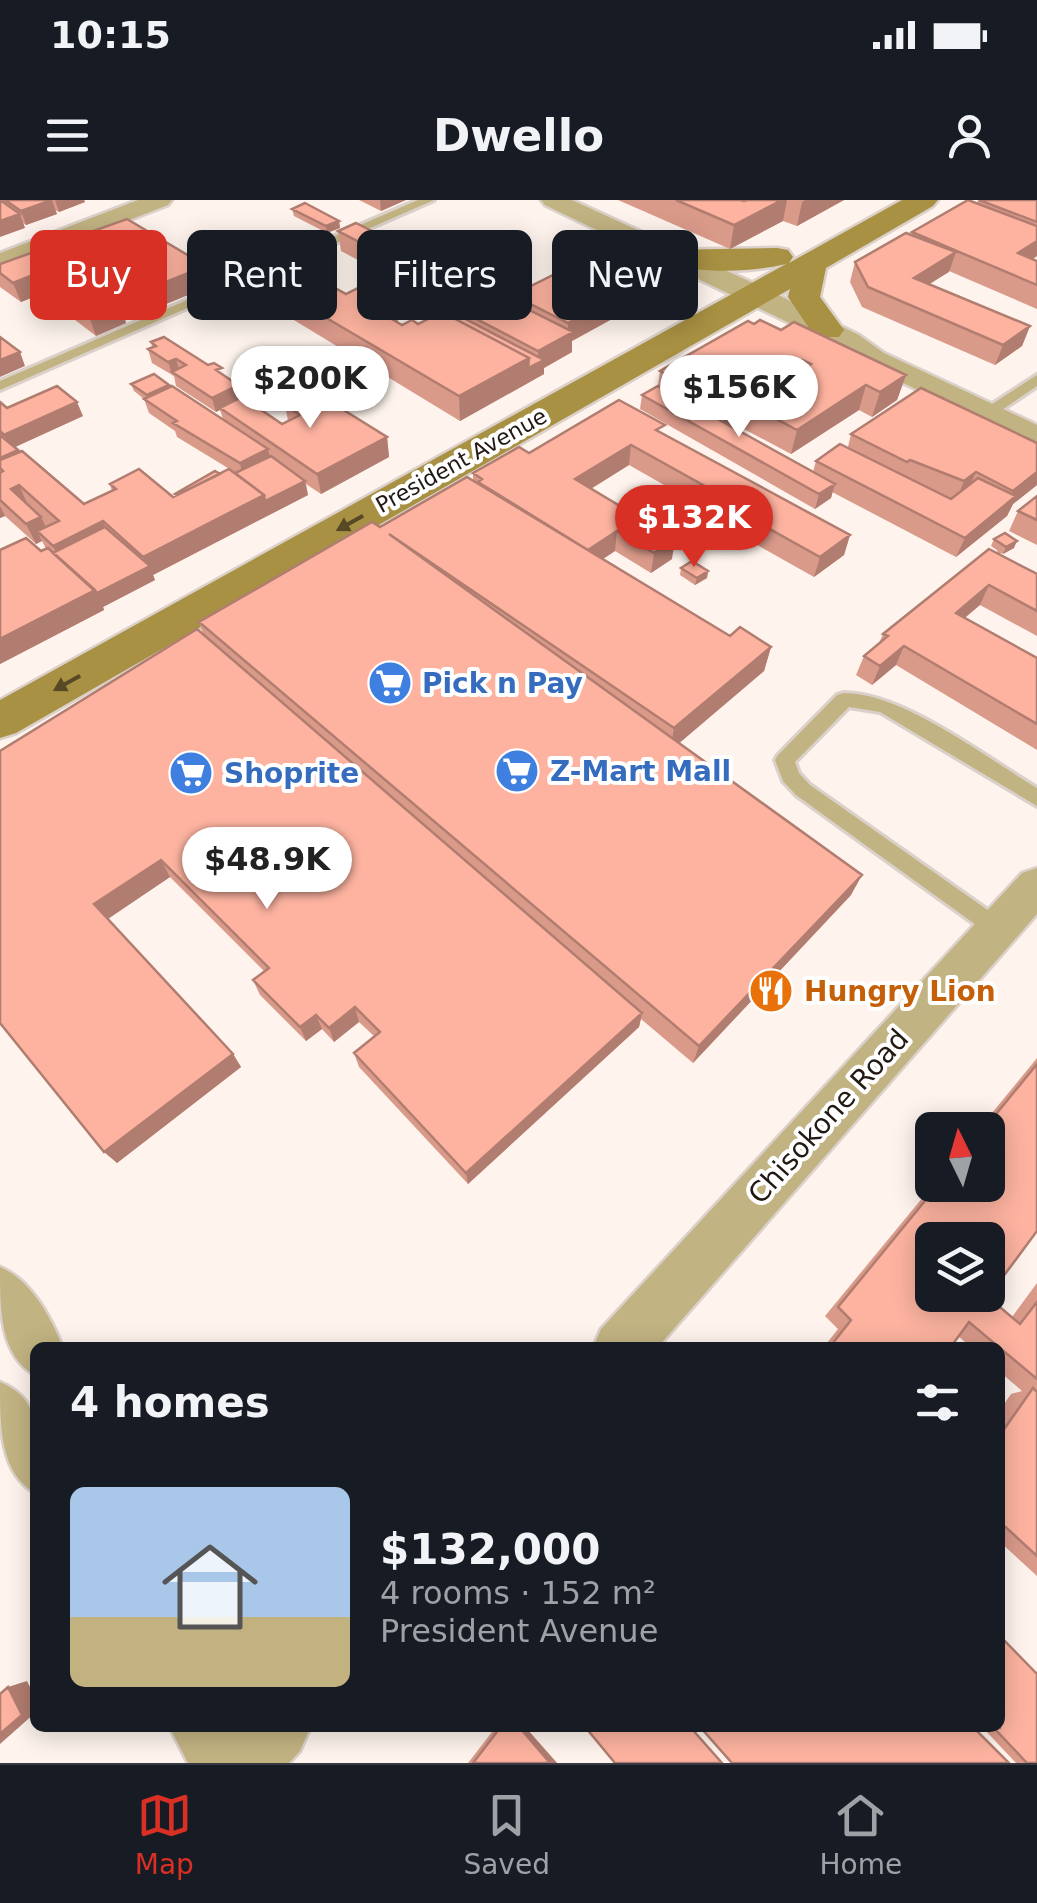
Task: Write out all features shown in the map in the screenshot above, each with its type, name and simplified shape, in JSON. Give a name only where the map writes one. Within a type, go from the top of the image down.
[{"type":"main road","name":"President Avenue","points":[[794,260],[882,200]]},
{"type":"main road","name":"President Avenue","points":[[698,294],[732,294],[794,260],[923,200]]},
{"type":"main road","points":[[698,277],[723,261],[794,260],[804,297],[827,330]]},
{"type":"main road","points":[[698,306],[738,324],[785,327]]},
{"type":"main road","name":"President Avenue","points":[[0,684],[626,320]]},
{"type":"main road","name":"President Avenue","points":[[0,721],[630,320]]},
{"type":"street","points":[[0,247],[124,200]]},
{"type":"street","points":[[0,262],[160,200]]},
{"type":"street","points":[[544,205],[580,230]]},
{"type":"street","points":[[698,294],[732,294],[827,330],[874,359],[1037,436]]},
{"type":"street","points":[[732,294],[785,327],[835,349],[874,359]]},
{"type":"street","name":"Chisokone Road","points":[[625,1342],[1037,885]]},
{"type":"street","points":[[0,1294],[32,1342]]},
{"type":"street","points":[[0,1410],[30,1456]]},
{"type":"street","points":[[207,1732],[226,1763]]},
{"type":"street","points":[[245,1763],[273,1732]]},
{"type":"lane","points":[[0,386],[428,200]]},
{"type":"lane","points":[[988,413],[1037,379]]},
{"type":"lane","points":[[998,928],[803,790],[790,776],[785,760],[844,700],[866,700],[887,708],[1037,798]]},
{"type":"building","points":[[0,200],[20,214],[0,221]]},
{"type":"building","points":[[5,200],[52,200],[21,211]]},
{"type":"building","points":[[676,200],[744,201],[782,200],[734,225]]},
{"type":"building","points":[[968,200],[1037,226],[1037,241],[1018,253],[1037,261],[1037,285],[912,232]]},
{"type":"building","points":[[979,200],[1037,200],[1037,222]]},
{"type":"building","points":[[305,203],[339,221],[326,226],[292,209]]},
{"type":"building","points":[[127,219],[145,230],[96,230]]},
{"type":"building","points":[[356,223],[370,230],[357,230],[357,241],[338,231]]},
{"type":"building","points":[[906,233],[956,252],[914,278],[1030,326],[1003,345],[868,287],[855,262]]},
{"type":"building","points":[[167,243],[187,255],[187,274],[167,282]]},
{"type":"building","points":[[30,253],[30,276],[13,283],[0,273],[0,264]]},
{"type":"building","points":[[552,276],[552,315],[532,305],[532,286]]},
{"type":"building","points":[[357,288],[357,320],[393,320],[402,325],[412,320],[418,324],[426,320],[457,320],[529,358],[459,396],[330,320],[337,320],[337,289],[346,294]]},
{"type":"building","points":[[532,311],[573,332],[538,351],[478,320],[532,320]]},
{"type":"building","points":[[457,320],[467,320],[544,360],[528,368],[529,358]]},
{"type":"building","points":[[760,320],[781,330],[794,322],[906,375],[880,392],[866,385],[797,430],[747,403],[811,364],[802,360],[726,406],[660,371],[748,321],[754,324]]},
{"type":"building","points":[[0,337],[20,352],[0,360]]},
{"type":"building","points":[[164,337],[208,365],[214,363],[222,368],[216,370],[238,385],[212,398],[172,372],[186,365],[176,359],[168,362],[148,349],[156,346],[151,342]]},
{"type":"building","points":[[154,374],[169,385],[147,395],[131,384]]},
{"type":"building","points":[[57,386],[77,402],[4,435],[0,431],[0,402],[7,408]]},
{"type":"building","points":[[172,386],[268,449],[240,463],[173,423],[177,421],[144,399]]},
{"type":"building","points":[[658,386],[835,484],[819,494],[642,395]]},
{"type":"building","points":[[921,388],[1037,443],[1037,472],[1013,491],[976,472],[964,481],[907,462],[851,434]]},
{"type":"building","points":[[313,391],[387,437],[317,474],[220,408],[242,397],[282,424],[300,415],[285,405]]},
{"type":"building","points":[[619,400],[665,425],[656,430],[850,535],[820,557],[741,513],[746,509],[631,445],[575,479],[675,539],[654,553],[617,531],[588,550],[478,482],[482,479],[473,473],[519,447],[529,453]]},
{"type":"building","points":[[0,435],[18,450],[0,458]]},
{"type":"building","points":[[840,444],[951,499],[978,478],[1016,496],[965,538],[816,461]]},
{"type":"building","points":[[22,451],[84,504],[116,489],[110,484],[139,469],[173,497],[229,469],[264,495],[143,557],[103,521],[53,546],[37,531],[59,521],[19,485],[11,489],[41,517],[26,524],[0,500],[0,460]]},
{"type":"building","points":[[271,456],[305,481],[265,501],[264,495],[235,473]]},
{"type":"building","points":[[215,471],[220,474],[175,494]]},
{"type":"building","name":"Z-Mart Mall","points":[[467,477],[730,636],[740,627],[771,647],[674,728],[389,534],[862,875],[699,1046],[199,622],[372,522],[380,527]]},
{"type":"building","points":[[1037,496],[1037,520],[1018,511]]},
{"type":"building","points":[[105,527],[150,566],[97,593],[53,553]]},
{"type":"building","points":[[1005,533],[1017,541],[1006,547],[994,539]]},
{"type":"building","points":[[26,538],[41,551],[48,548],[95,590],[0,639],[0,550]]},
{"type":"building","points":[[989,549],[1037,574],[1037,611],[989,585],[956,613],[1037,658],[1037,724],[904,646],[880,666],[864,656],[888,636],[883,634]]},
{"type":"building","points":[[692,561],[708,571],[697,578],[681,568]]},
{"type":"building","points":[[197,629],[642,1013],[466,1173],[354,1053],[380,1032],[355,1007],[329,1028],[316,1015],[300,1027],[253,980],[269,968],[161,860],[94,904],[233,1054],[104,1152],[0,1023],[0,751]]},
{"type":"building","points":[[1037,1064],[1037,1231],[1005,1274],[1005,1222],[915,1222],[915,1312],[1005,1311],[1020,1324],[1037,1302],[1037,1379],[1005,1352],[1005,1342],[993,1342],[969,1322],[954,1342],[834,1342],[851,1320],[838,1307],[924,1202],[1005,1202],[1005,1112],[998,1112]]},
{"type":"building","points":[[1033,1388],[1037,1392],[1037,1556],[1005,1527],[1005,1428]]},
{"type":"building","points":[[1005,1641],[1037,1674],[1037,1763],[1027,1763],[998,1732],[1005,1732]]},
{"type":"building","points":[[8,1687],[22,1715],[0,1734],[0,1694]]},
{"type":"building","points":[[497,1732],[523,1732],[550,1763],[473,1763]]},
{"type":"building","points":[[589,1732],[695,1732],[722,1763],[615,1763]]},
{"type":"building","points":[[705,1732],[978,1732],[1009,1763],[732,1763]]},
{"type":"place","name":"Pick n Pay","points":[[390,683]]},
{"type":"place","name":"Z-Mart Mall","points":[[517,771]]},
{"type":"place","name":"Shoprite","points":[[191,773]]},
{"type":"place","name":"Hungry Lion","points":[[771,991]]}]
